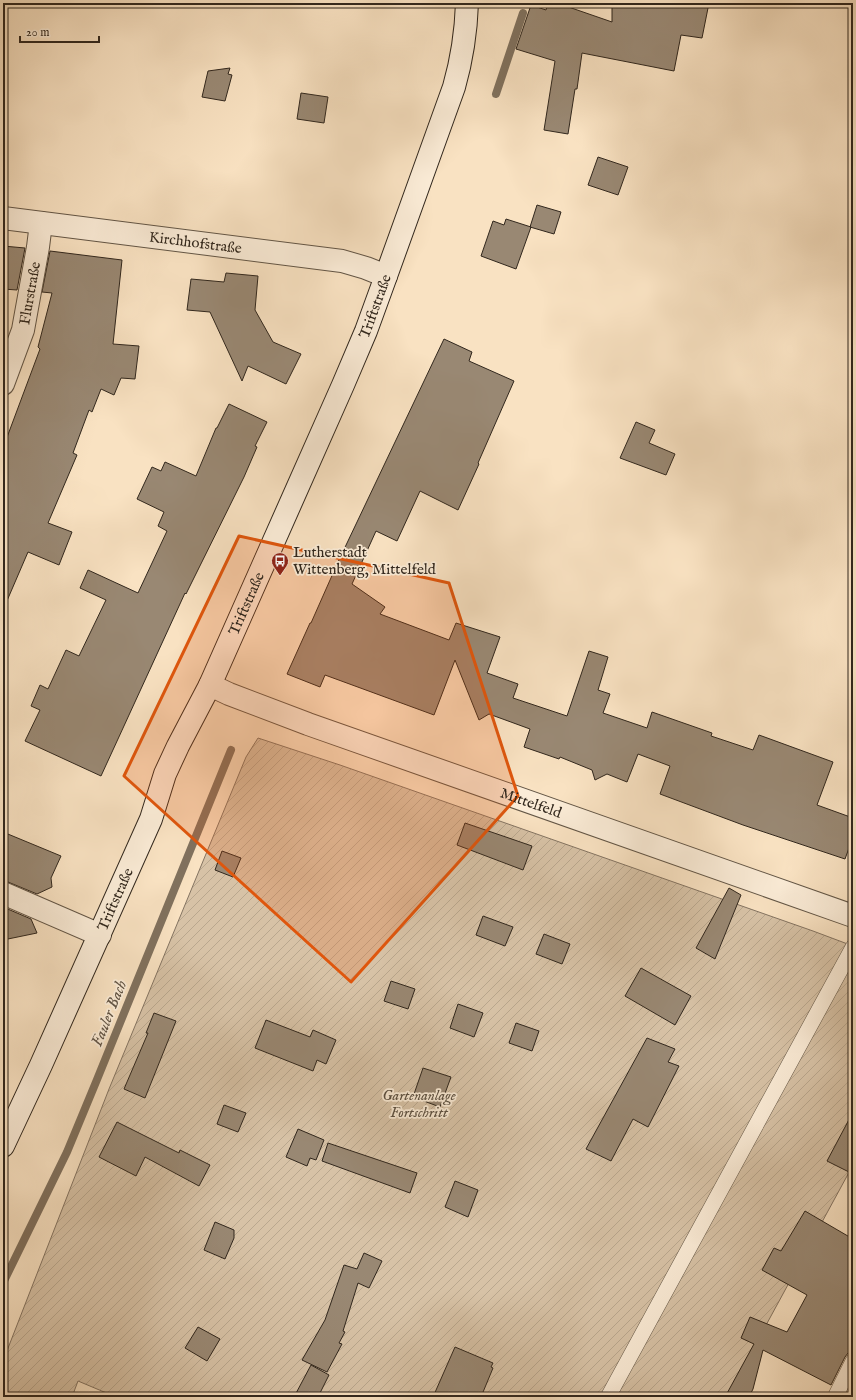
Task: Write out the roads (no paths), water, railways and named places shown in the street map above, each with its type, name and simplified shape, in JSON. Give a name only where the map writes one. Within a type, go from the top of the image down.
[{"type":"street","name":"Triftstraße","points":[[3,1146],[100,935],[151,819],[165,774],[210,685],[346,378],[386,276],[458,72],[465,42],[467,3]]},
{"type":"street","name":"Kirchhofstraße","points":[[3,218],[342,261],[386,276]]},
{"type":"street","name":"Flurstraße","points":[[3,384],[23,330],[35,268],[41,223]]},
{"type":"street","name":"Mittelfeld","points":[[210,685],[229,694],[308,724],[853,916]]},
{"type":"street","points":[[3,893],[100,935]]},
{"type":"lane","points":[[608,1397],[853,947]]},
{"type":"lane","points":[[835,1397],[853,1361]]},
{"type":"waterway","name":"Fauler Bach","points":[[496,94],[523,13]]},
{"type":"waterway","name":"Fauler Bach","points":[[3,1283],[67,1152],[231,750]]},
{"type":"place","name":"Lutherstadt Wittenberg, Mittelfeld","points":[[280,576]]},
{"type":"park label","name":"Gartenanlage Fortschritt","points":[[419,1104]]}]
